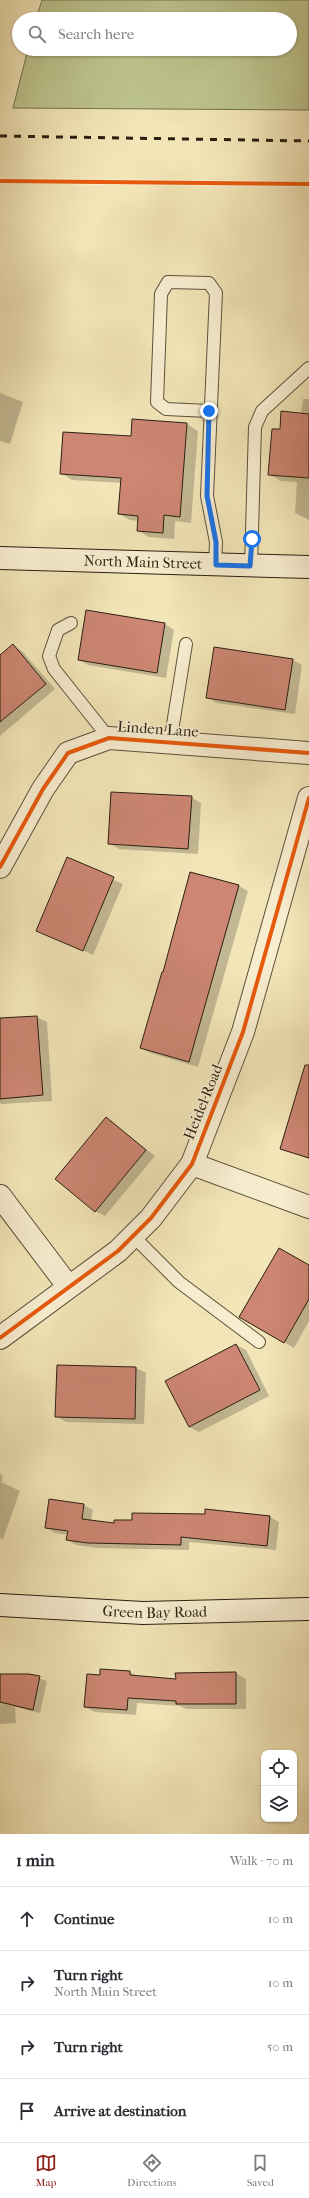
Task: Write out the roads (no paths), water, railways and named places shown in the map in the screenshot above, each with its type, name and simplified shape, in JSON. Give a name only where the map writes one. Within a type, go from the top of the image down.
[{"type":"street","name":"North Main Street","points":[[0,558],[309,567]]},
{"type":"street","name":"Linden Lane","points":[[0,867],[42,789],[68,753],[108,738],[309,753]]},
{"type":"street","name":"Heidel Road","points":[[0,1338],[68,1286],[118,1251],[151,1218],[192,1164],[243,1032],[309,798]]},
{"type":"street","points":[[192,1164],[309,1207]]},
{"type":"street","points":[[0,1196],[68,1286]]},
{"type":"street","name":"Green Bay Road","points":[[0,1605],[143,1613],[309,1609]]},
{"type":"lane","points":[[209,411],[166,409],[157,402],[161,294],[168,282],[209,283],[216,293],[209,411],[207,496],[216,542],[216,565]]},
{"type":"lane","points":[[250,566],[255,427],[262,411],[309,368]]},
{"type":"lane","points":[[71,623],[58,630],[49,656],[54,669],[108,738]]},
{"type":"lane","points":[[170,742],[186,644]]},
{"type":"lane","points":[[133,1236],[180,1282],[259,1342]]},
{"type":"railway","points":[[0,136],[309,141]]}]
